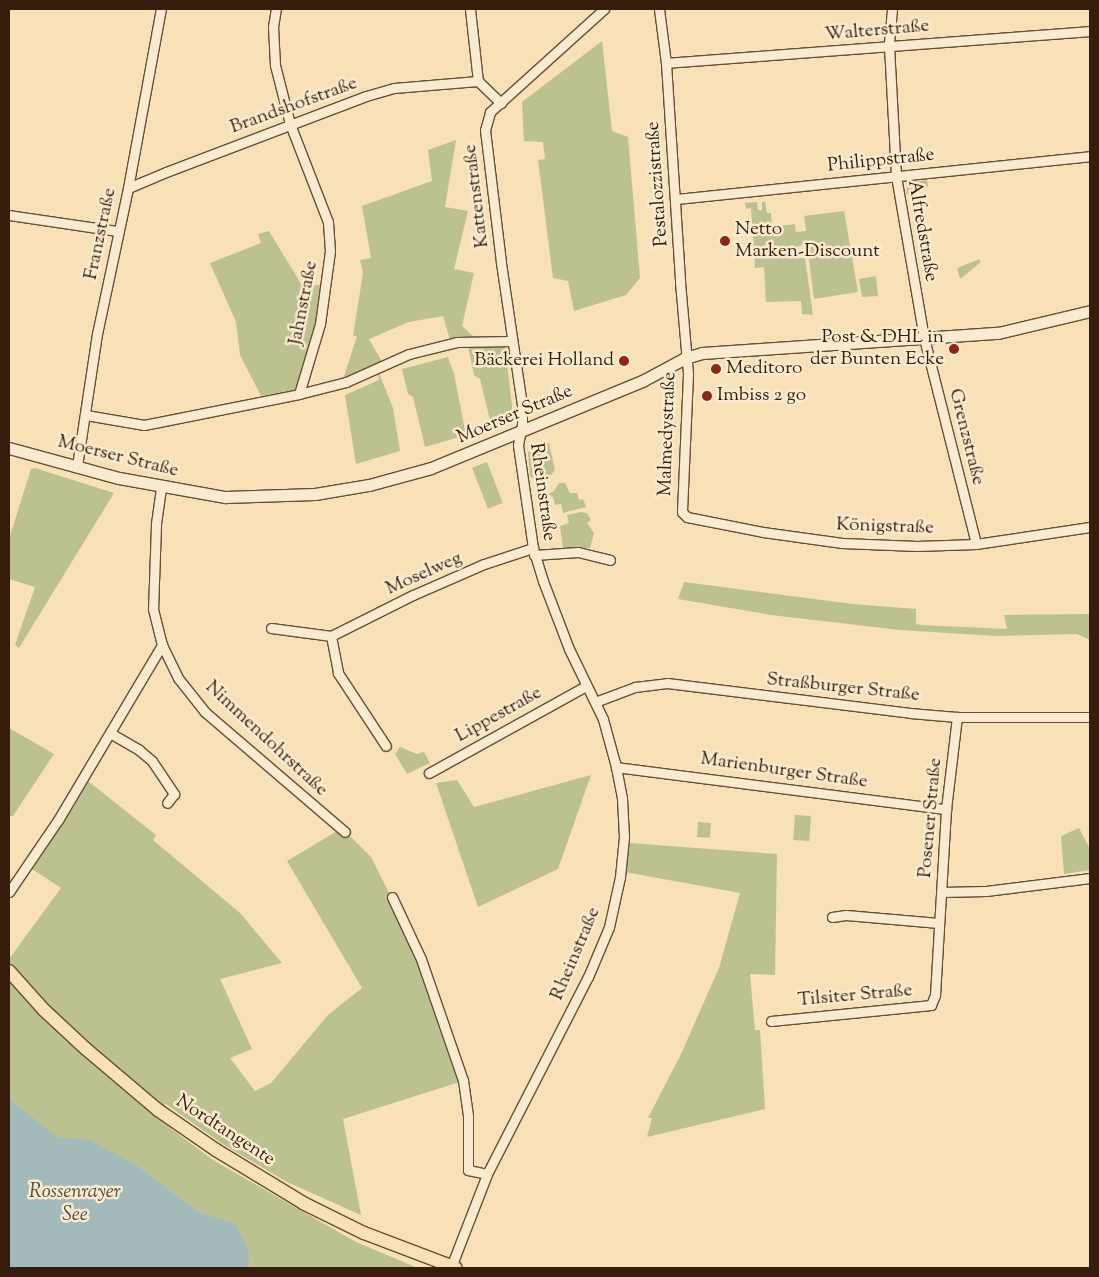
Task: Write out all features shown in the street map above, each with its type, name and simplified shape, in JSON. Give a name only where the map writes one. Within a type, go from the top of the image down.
[{"type":"main road","name":"Nordtangente","points":[[9,971],[44,1010],[86,1049],[158,1110],[216,1150],[303,1203],[364,1233],[453,1268]]},
{"type":"street","name":"Franzstraße","points":[[78,466],[97,334],[128,188],[161,9]]},
{"type":"street","name":"Jahnstraße","points":[[276,9],[273,27],[274,65],[290,124],[328,222],[330,251],[320,324],[299,394]]},
{"type":"street","points":[[470,9],[478,81],[501,103]]},
{"type":"street","name":"Kattenstraße","points":[[519,432],[523,417],[511,341],[485,130],[490,112],[604,9]]},
{"type":"street","name":"Pestalozzistraße","points":[[659,9],[666,63],[685,358]]},
{"type":"street","name":"Alfredstraße","points":[[892,9],[889,46],[896,176],[924,338]]},
{"type":"street","name":"Walterstraße","points":[[666,63],[1090,31]]},
{"type":"street","name":"Brandshofstraße","points":[[128,188],[290,124],[394,88],[478,81]]},
{"type":"street","name":"Philippstraße","points":[[676,199],[1090,156]]},
{"type":"street","points":[[9,215],[118,230]]},
{"type":"street","name":"Moerser Straße","points":[[9,448],[162,488],[225,497],[315,494],[369,486],[432,468],[644,380],[685,358],[702,353],[998,333],[1090,311]]},
{"type":"street","name":"Grenzstraße","points":[[924,338],[976,544]]},
{"type":"street","points":[[86,415],[144,425],[299,394],[346,382],[409,354],[457,342],[511,341]]},
{"type":"street","name":"Malmedystraße","points":[[682,512],[688,374],[685,358]]},
{"type":"street","name":"Rheinstraße","points":[[453,1268],[487,1174],[588,977],[609,928],[620,877],[624,837],[616,767],[603,719],[567,643],[534,551],[519,459],[519,432]]},
{"type":"street","name":"Nimmendohrstraße","points":[[162,488],[156,525],[153,609],[162,645],[178,678],[205,712],[346,832]]},
{"type":"street","name":"Königstraße","points":[[682,512],[687,517],[842,543],[917,546],[976,544],[1090,527]]},
{"type":"street","name":"Rheinstraße","points":[[534,551],[578,552],[610,560]]},
{"type":"street","name":"Moselweg","points":[[331,636],[419,592],[484,564],[534,551]]},
{"type":"street","points":[[271,628],[331,636],[338,673],[386,746]]},
{"type":"street","points":[[9,892],[58,820],[162,645]]},
{"type":"street","name":"Straßburger Straße","points":[[595,702],[635,687],[667,683],[822,704],[957,716],[1090,717]]},
{"type":"street","name":"Lippestraße","points":[[429,773],[586,686]]},
{"type":"street","name":"Posener Straße","points":[[935,995],[946,809],[957,716]]},
{"type":"street","points":[[110,733],[139,750],[152,761],[174,794],[167,803]]},
{"type":"street","name":"Marienburger Straße","points":[[616,767],[946,809]]},
{"type":"street","points":[[941,892],[986,891],[1090,878]]},
{"type":"street","points":[[392,897],[421,959],[463,1080],[468,1116],[468,1170],[487,1174]]},
{"type":"street","points":[[832,917],[846,915],[939,923]]},
{"type":"street","name":"Tilsiter Straße","points":[[771,1021],[931,1005],[935,995]]},
{"type":"green space","points":[[602,41],[612,131],[628,137],[640,278],[626,295],[574,311],[568,281],[553,278],[538,160],[545,159],[543,142],[524,141],[522,102]]},
{"type":"green space","points":[[456,140],[445,207],[468,211],[454,269],[474,273],[462,326],[474,337],[450,340],[443,316],[409,322],[369,339],[384,365],[342,383],[357,336],[353,336],[363,273],[360,260],[371,258],[362,206],[432,181],[428,150]]},
{"type":"green space","points":[[927,180],[928,187],[912,188],[912,193],[906,194],[908,183]]},
{"type":"green space","points":[[757,202],[758,210],[762,210],[762,202],[765,202],[767,213],[771,213],[772,227],[795,224],[796,232],[806,231],[804,216],[844,211],[858,292],[814,299],[807,243],[794,248],[799,258],[805,258],[813,315],[802,314],[801,301],[766,302],[764,267],[755,268],[751,208],[746,209],[745,203]]},
{"type":"green space","points":[[269,231],[303,287],[326,284],[300,389],[261,396],[240,355],[236,322],[210,263],[261,243],[258,234]]},
{"type":"green space","points":[[980,259],[980,263],[960,279],[957,268]]},
{"type":"green space","points":[[876,276],[878,296],[862,297],[859,279]]},
{"type":"green space","points":[[467,342],[505,345],[513,415],[491,424],[480,379],[474,375]]},
{"type":"green space","points":[[448,357],[454,374],[466,435],[425,447],[413,397],[408,394],[402,369]]},
{"type":"green space","points":[[377,368],[393,408],[400,451],[356,464],[345,395],[379,380]]},
{"type":"green space","points":[[549,443],[555,470],[551,475],[532,478],[530,476],[528,452]]},
{"type":"green space","points":[[487,462],[503,503],[488,509],[472,468]]},
{"type":"green space","points":[[35,468],[114,493],[19,648],[15,645],[35,587],[9,579],[9,539],[31,469]]},
{"type":"green space","points":[[559,483],[565,483],[570,493],[577,493],[579,500],[583,499],[586,507],[563,513],[561,504],[555,505],[553,497],[548,494],[554,491]]},
{"type":"green space","points":[[581,512],[587,513],[591,520],[587,523],[594,533],[590,548],[563,548],[560,526],[569,523],[567,515]]},
{"type":"green space","points":[[684,582],[853,604],[916,609],[916,624],[921,625],[1007,629],[1004,615],[1090,614],[1090,640],[1077,634],[996,636],[900,630],[771,615],[678,599]]},
{"type":"green space","points":[[9,728],[54,754],[13,816],[9,816]]},
{"type":"green space","points":[[400,747],[417,754],[424,752],[430,763],[407,774],[395,754]]},
{"type":"green space","points":[[591,775],[558,869],[478,907],[436,783],[457,780],[474,807]]},
{"type":"green space","points":[[88,781],[156,835],[153,840],[240,913],[282,963],[220,979],[252,1049],[230,1058],[255,1091],[271,1083],[328,1015],[362,988],[287,861],[342,828],[371,857],[418,951],[463,1081],[343,1119],[361,1215],[287,1182],[221,1143],[166,1104],[158,1110],[92,1055],[154,1116],[213,1160],[356,1242],[418,1268],[248,1268],[250,1256],[234,1224],[199,1212],[138,1166],[55,1137],[9,1099],[9,959],[61,888],[32,869]]},
{"type":"green space","points":[[795,815],[811,816],[809,841],[793,840]]},
{"type":"green space","points":[[698,822],[711,823],[710,838],[697,837]]},
{"type":"green space","points":[[1079,828],[1090,849],[1090,870],[1064,874],[1061,836]]},
{"type":"green space","points":[[629,843],[777,854],[775,975],[750,974],[755,1030],[760,1030],[765,1109],[647,1137],[652,1118],[648,1118],[681,1054],[719,968],[740,893],[625,872]]},
{"type":"water","name":"Rossenrayer See","points":[[9,1099],[57,1137],[89,1140],[138,1166],[199,1212],[236,1224],[250,1256],[248,1268],[9,1268]]},
{"type":"place","name":"Netto Marken-Discount","points":[[725,241]]},
{"type":"place","name":"Post & DHL in der Bunten Ecke","points":[[954,349]]},
{"type":"place","name":"Bäckerei Holland","points":[[624,361]]},
{"type":"place","name":"Meditoro","points":[[716,369]]},
{"type":"place","name":"Imbiss 2 go","points":[[707,396]]}]
